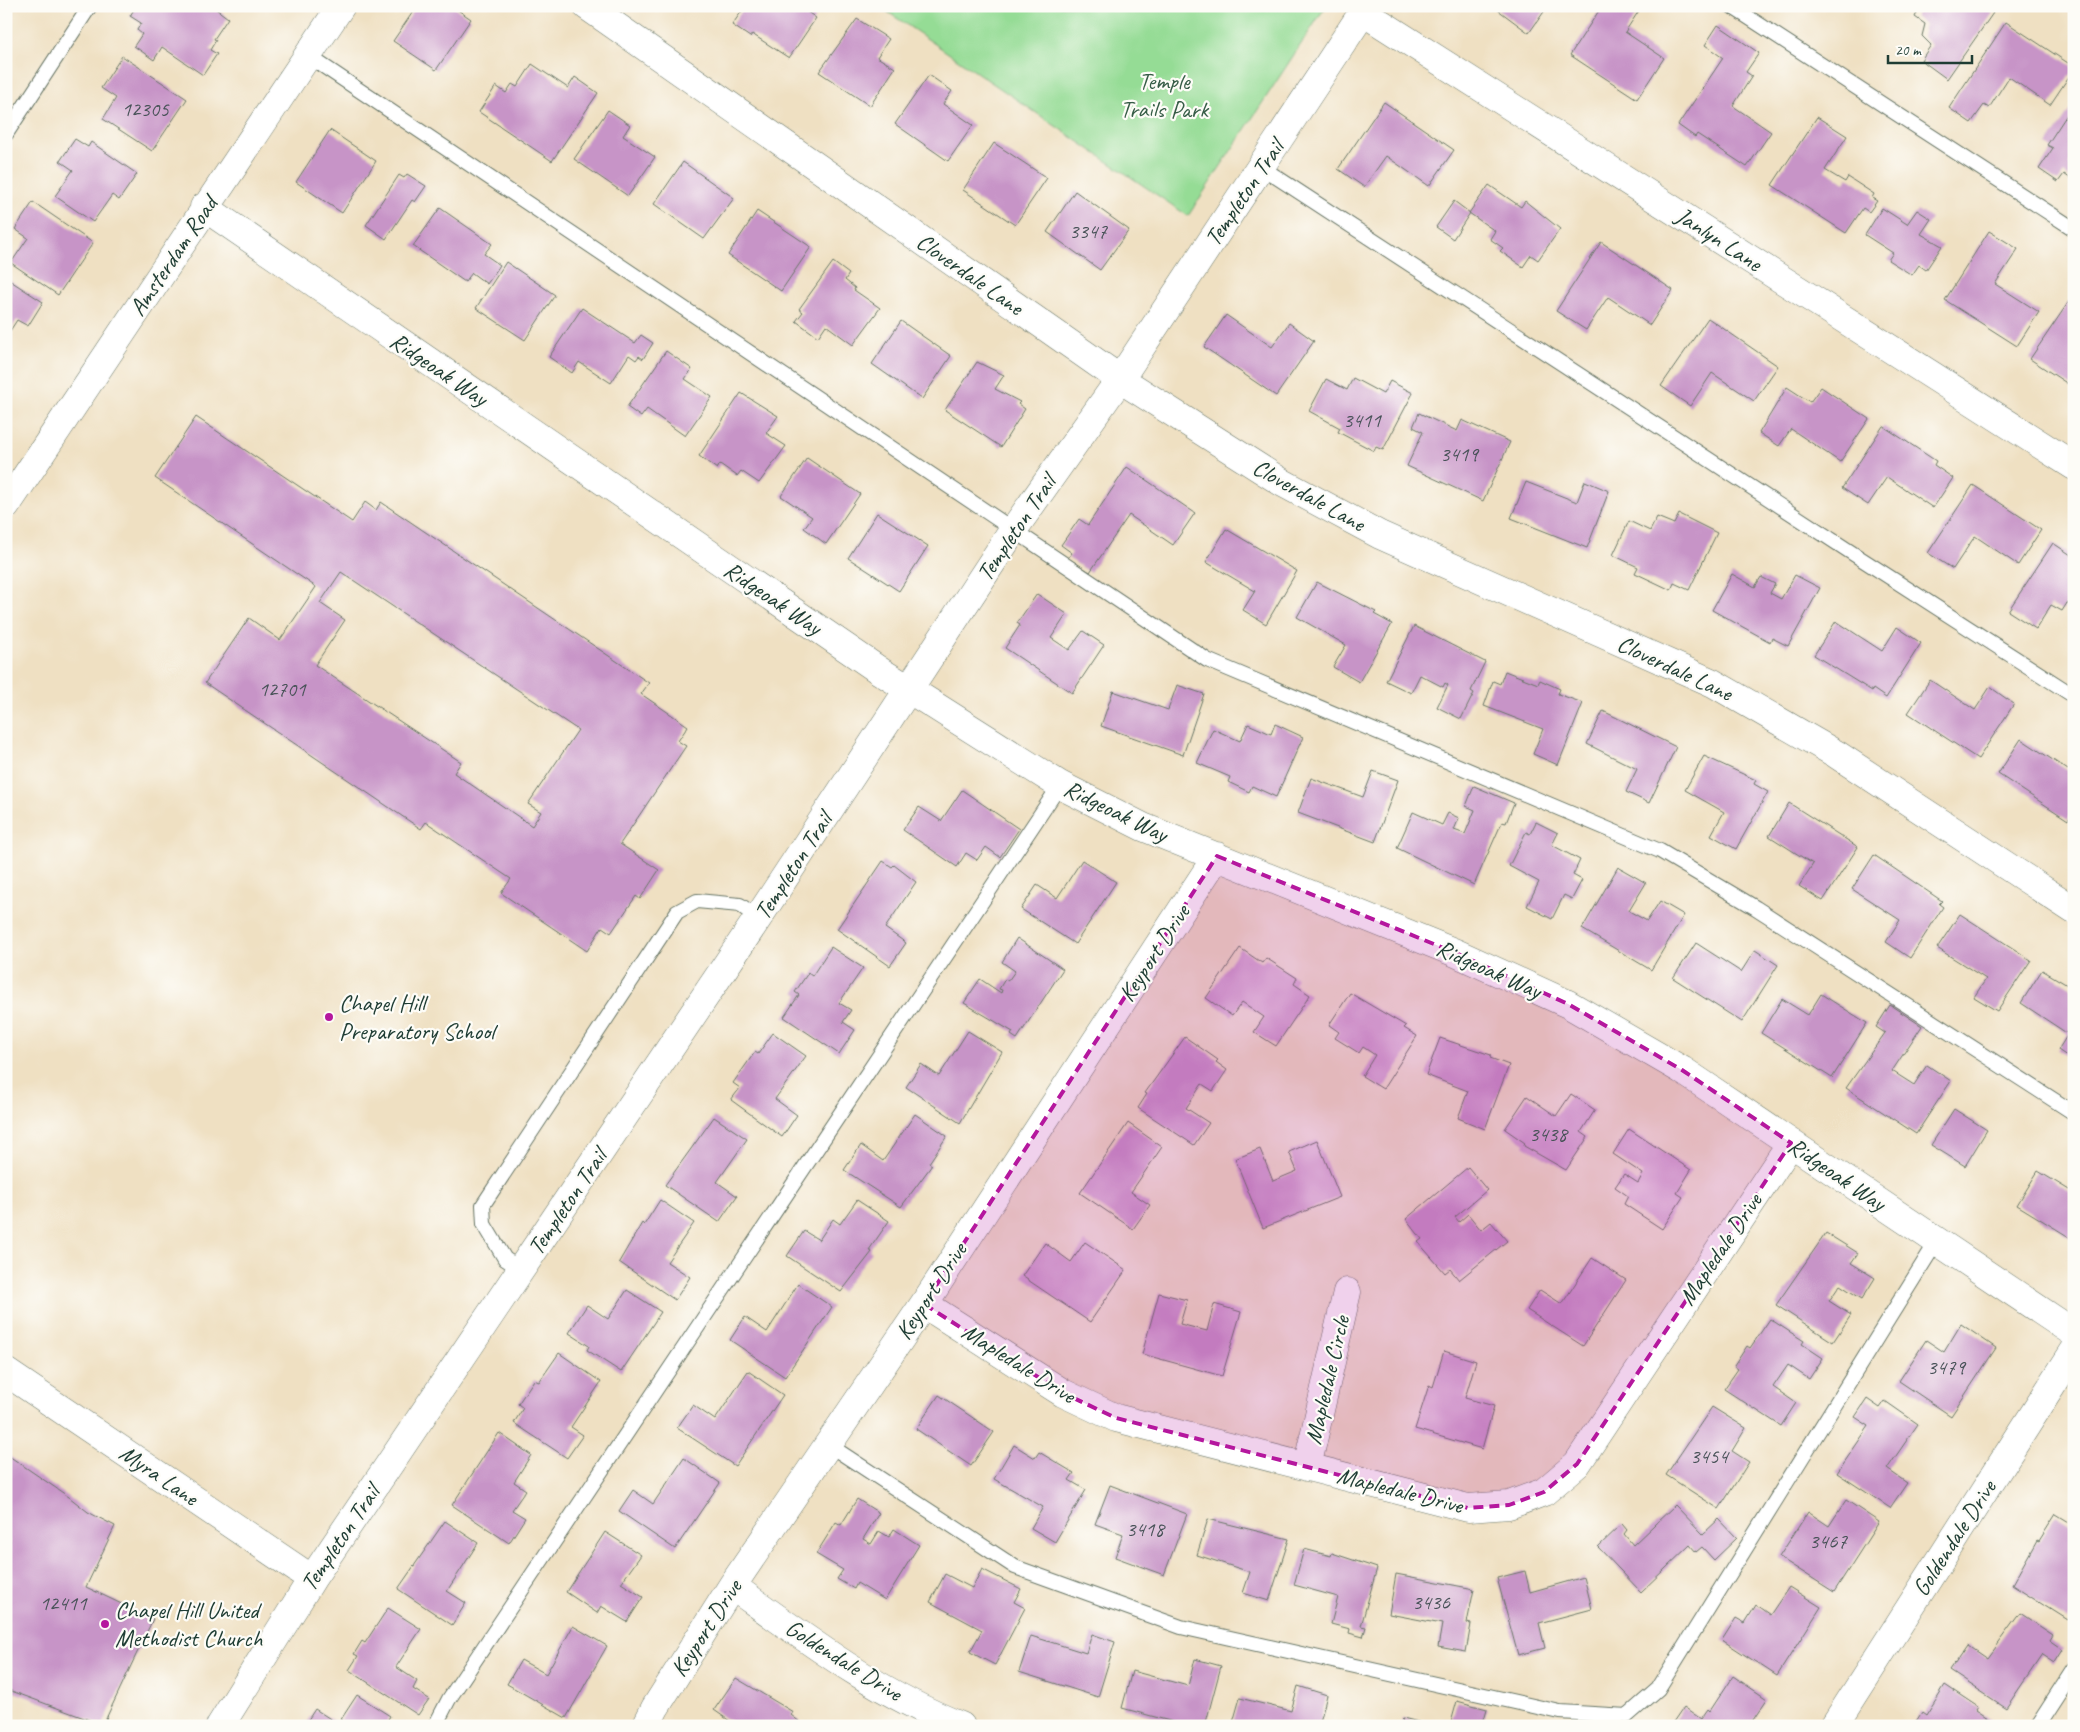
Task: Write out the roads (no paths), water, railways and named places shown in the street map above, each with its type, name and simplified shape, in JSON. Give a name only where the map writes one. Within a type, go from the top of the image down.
[{"type":"street","name":"Amsterdam Road","points":[[6,506],[204,207],[341,6]]},
{"type":"street","name":"Cloverdale Lane","points":[[587,6],[1120,379],[1284,483],[1380,534],[1713,683],[1836,754],[2074,910]]},
{"type":"street","name":"Templeton Trail","points":[[220,1726],[312,1579],[758,918],[1014,529],[1120,379],[1365,9]]},
{"type":"street","name":"Janlyn Lane","points":[[1365,9],[2074,466]]},
{"type":"street","name":"Ridgeoak Way","points":[[204,207],[908,689],[1060,785],[1143,827],[1456,953],[1568,1004],[1682,1070],[2074,1333]]},
{"type":"street","name":"Keyport Drive","points":[[646,1726],[655,1708],[732,1586],[924,1304],[1217,856]]},
{"type":"street","name":"Mapledale Drive","points":[[924,1304],[1063,1394],[1116,1418],[1468,1508],[1509,1505],[1544,1492],[1577,1464],[1791,1143]]},
{"type":"street","name":"Mapledale Circle","points":[[1307,1467],[1347,1292]]},
{"type":"street","name":"Goldendale Drive","points":[[1834,1726],[2074,1350]]},
{"type":"street","name":"Myra Lane","points":[[6,1372],[312,1579]]},
{"type":"street","name":"Goldendale Drive","points":[[732,1586],[846,1666],[937,1716],[961,1726]]},
{"type":"lane","points":[[6,134],[90,6]]},
{"type":"lane","points":[[1731,6],[2074,229]]},
{"type":"lane","points":[[308,55],[1207,660],[1660,851],[1756,908],[2074,1113]]},
{"type":"lane","points":[[1261,167],[2074,696]]},
{"type":"lane","points":[[435,1726],[455,1691],[1060,785]]},
{"type":"lane","points":[[521,1269],[505,1259],[492,1238],[484,1224],[483,1205],[678,912],[697,901],[740,905],[758,918]]},
{"type":"lane","points":[[829,1445],[1015,1567],[1181,1627],[1560,1712],[1627,1716],[1658,1689],[1937,1241]]},
{"type":"lane","points":[[2036,1726],[2074,1669]]},
{"type":"place","name":"Chapel Hill Preparatory School","points":[[329,1017]]},
{"type":"place","name":"Chapel Hill United Methodist Church","points":[[105,1624]]},
{"type":"park label","name":"Temple Trails Park","points":[[1164,95]]}]
